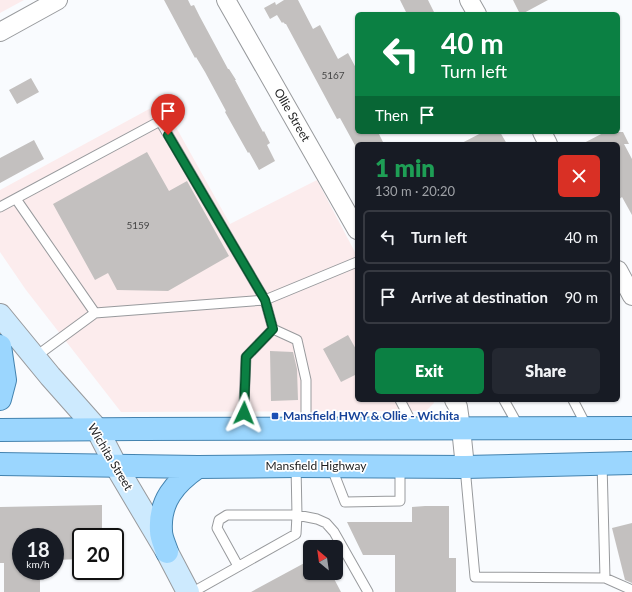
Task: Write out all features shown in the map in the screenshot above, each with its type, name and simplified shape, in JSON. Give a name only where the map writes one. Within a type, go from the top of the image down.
[{"type":"main road","name":"Wichita Street","points":[[0,315],[50,376],[97,429],[116,466],[167,552],[188,592]]},
{"type":"main road","points":[[0,346],[6,380],[0,399]]},
{"type":"main road","points":[[0,430],[243,428],[632,428]]},
{"type":"main road","name":"Mansfield Highway","points":[[0,464],[198,467],[465,467],[632,463]]},
{"type":"main road","points":[[167,552],[161,531],[162,510],[171,491],[186,476],[198,467]]},
{"type":"street","points":[[0,32],[58,0]]},
{"type":"street","name":"Ollie Street","points":[[226,0],[355,226]]},
{"type":"street","points":[[469,0],[476,12]]},
{"type":"street","points":[[620,274],[632,296]]},
{"type":"street","points":[[455,402],[458,407],[465,467]]},
{"type":"lane","points":[[0,208],[160,121],[265,300],[273,329],[297,340],[306,380],[306,428]]},
{"type":"lane","points":[[16,199],[95,313]]},
{"type":"lane","points":[[35,357],[95,313],[265,300],[355,263]]},
{"type":"lane","points":[[243,428],[246,357],[273,329]]},
{"type":"lane","points":[[401,402],[415,428]]},
{"type":"lane","points":[[505,402],[519,428]]},
{"type":"lane","points":[[574,402],[587,428]]},
{"type":"lane","points":[[602,463],[605,578]]},
{"type":"lane","points":[[193,592],[296,534],[296,466]]},
{"type":"lane","points":[[331,466],[345,502],[400,501],[400,467]]},
{"type":"lane","points":[[465,467],[474,578],[605,578],[632,590]]},
{"type":"lane","points":[[238,566],[217,528],[219,520],[228,515],[297,515],[317,519],[326,523],[334,532],[368,592]]},
{"type":"shaded area","points":[[0,0],[24,0],[0,13]]},
{"type":"shaded area","points":[[162,102],[230,224],[317,180],[355,252],[355,402],[434,403],[426,411],[121,412],[26,290],[0,252],[0,190]]},
{"type":"building","points":[[164,0],[188,0],[191,6],[194,5],[263,132],[264,131],[270,143],[267,145],[275,161],[259,170],[225,112],[226,111],[205,72],[196,57],[195,58]]},
{"type":"building","points":[[284,0],[298,0],[313,29],[320,25],[338,59],[348,53],[355,66],[355,134],[379,134],[383,142],[355,142],[355,145],[340,118],[337,119],[286,24],[283,22],[282,23],[277,15],[270,19],[264,8],[275,2],[276,5]]},
{"type":"building","points":[[400,0],[428,0],[434,12],[406,12]]},
{"type":"building","points":[[513,0],[548,0],[526,12],[519,12]]},
{"type":"building","points":[[31,78],[39,92],[17,104],[9,90]]},
{"type":"building","points":[[620,132],[623,132],[629,144],[624,144],[632,159],[632,215],[622,197],[620,198],[620,142],[586,142],[601,134],[620,134]]},
{"type":"building","points":[[479,134],[501,134],[506,142],[464,142]]},
{"type":"building","points":[[34,140],[44,159],[0,183],[0,158]]},
{"type":"building","points":[[147,152],[169,191],[187,181],[229,256],[168,291],[117,290],[108,273],[95,280],[53,204]]},
{"type":"building","points":[[348,335],[355,347],[355,375],[341,382],[323,349]]},
{"type":"building","points":[[270,351],[293,352],[297,369],[298,400],[271,401]]},
{"type":"building","points":[[102,505],[102,528],[72,528],[72,559],[64,560],[64,528],[12,528],[12,580],[40,580],[40,592],[4,592],[4,563],[0,563],[0,507]]},
{"type":"building","points":[[449,506],[449,558],[456,558],[456,592],[395,592],[395,555],[363,555],[347,522],[412,522],[412,507]]},
{"type":"building","points":[[632,523],[632,583],[625,580],[612,528]]},
{"type":"building","points":[[303,564],[303,580],[335,580],[341,592],[251,592]]},
{"type":"place","name":"Mansfield HWY & Ollie - Wichita","points":[[275,416]]},
{"type":"route","points":[[168,135],[265,300],[273,329],[246,357],[244,413]]}]
